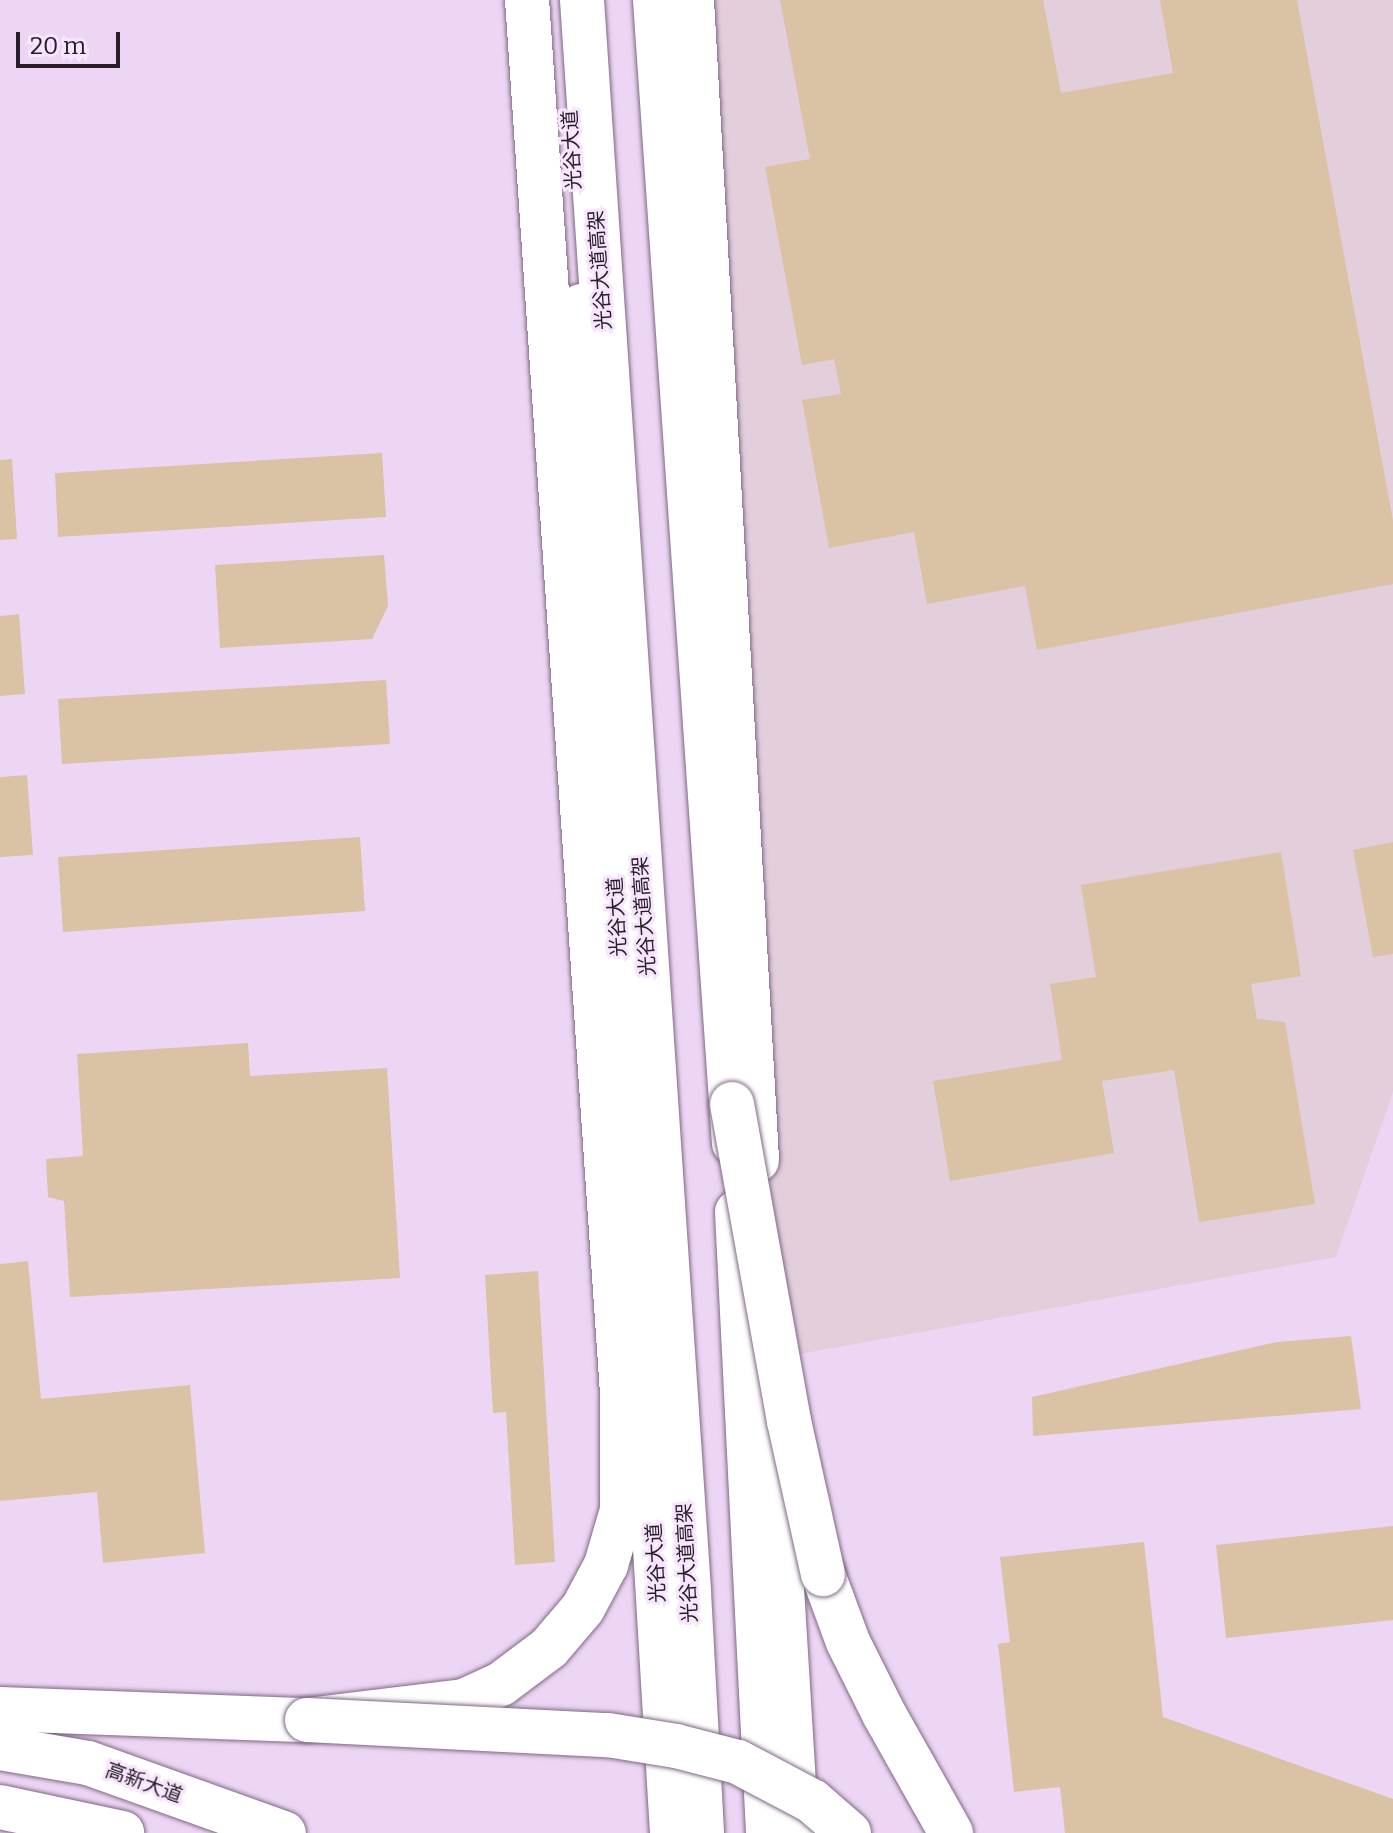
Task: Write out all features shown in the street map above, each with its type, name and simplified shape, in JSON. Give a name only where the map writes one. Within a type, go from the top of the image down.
[{"type":"main road","points":[[307,1720],[464,1701],[501,1684],[549,1648],[583,1608],[606,1565],[622,1510],[622,1393],[527,0]]},
{"type":"main road","name":"光谷大道","points":[[563,0],[672,1833]]},
{"type":"main road","name":"光谷大道高架","points":[[582,0],[687,1560],[702,1833]]},
{"type":"main road","points":[[655,0],[732,1104],[768,1833]]},
{"type":"main road","points":[[692,0],[797,1833]]},
{"type":"main road","points":[[732,1104],[789,1421],[823,1574],[848,1642],[878,1702],[950,1828]]},
{"type":"main road","points":[[0,1709],[608,1735],[676,1746],[738,1762],[812,1801],[849,1833]]},
{"type":"main road","points":[[695,1725],[695,1833]]},
{"type":"main road","name":"高新大道","points":[[0,1748],[88,1763],[284,1833]]},
{"type":"main road","points":[[0,1807],[122,1833]]},
{"type":"shaded area","points":[[686,0],[1393,0],[1393,1092],[1336,1257],[783,1357]]},
{"type":"building","points":[[780,0],[1043,0],[1061,93],[1173,73],[1160,0],[1297,0],[1393,521],[1393,584],[1037,650],[1025,586],[927,604],[914,532],[829,548],[802,400],[841,394],[834,359],[802,365],[765,167],[810,159]]},
{"type":"building","points":[[382,453],[386,517],[58,537],[55,473]]},
{"type":"building","points":[[12,459],[17,539],[0,540],[0,460]]},
{"type":"building","points":[[384,555],[388,606],[372,639],[220,648],[215,565]]},
{"type":"building","points":[[19,614],[25,694],[0,696],[0,616]]},
{"type":"building","points":[[386,680],[390,744],[62,764],[58,699]]},
{"type":"building","points":[[27,775],[33,855],[0,857],[0,777]]},
{"type":"building","points":[[360,837],[365,911],[63,932],[58,857]]},
{"type":"building","points":[[1393,842],[1393,954],[1373,957],[1353,850]]},
{"type":"building","points":[[1281,852],[1301,976],[1251,984],[1257,1019],[1285,1022],[1315,1204],[1199,1222],[1174,1070],[1102,1081],[1114,1153],[950,1181],[933,1081],[1062,1060],[1050,984],[1096,977],[1081,885]]},
{"type":"building","points":[[248,1043],[250,1076],[387,1068],[400,1278],[70,1297],[64,1201],[48,1197],[46,1159],[83,1156],[77,1054]]},
{"type":"building","points":[[28,1261],[41,1399],[190,1385],[205,1553],[103,1563],[97,1492],[0,1501],[0,1264]]},
{"type":"building","points":[[538,1271],[555,1562],[515,1565],[506,1412],[493,1413],[485,1275]]},
{"type":"building","points":[[1351,1336],[1361,1409],[1033,1436],[1032,1397],[1277,1342]]},
{"type":"building","points":[[1393,1526],[1393,1620],[1226,1638],[1216,1545]]},
{"type":"building","points":[[1144,1542],[1163,1717],[1393,1799],[1393,1833],[1065,1833],[1060,1787],[1014,1792],[998,1644],[1010,1642],[1000,1557]]}]
